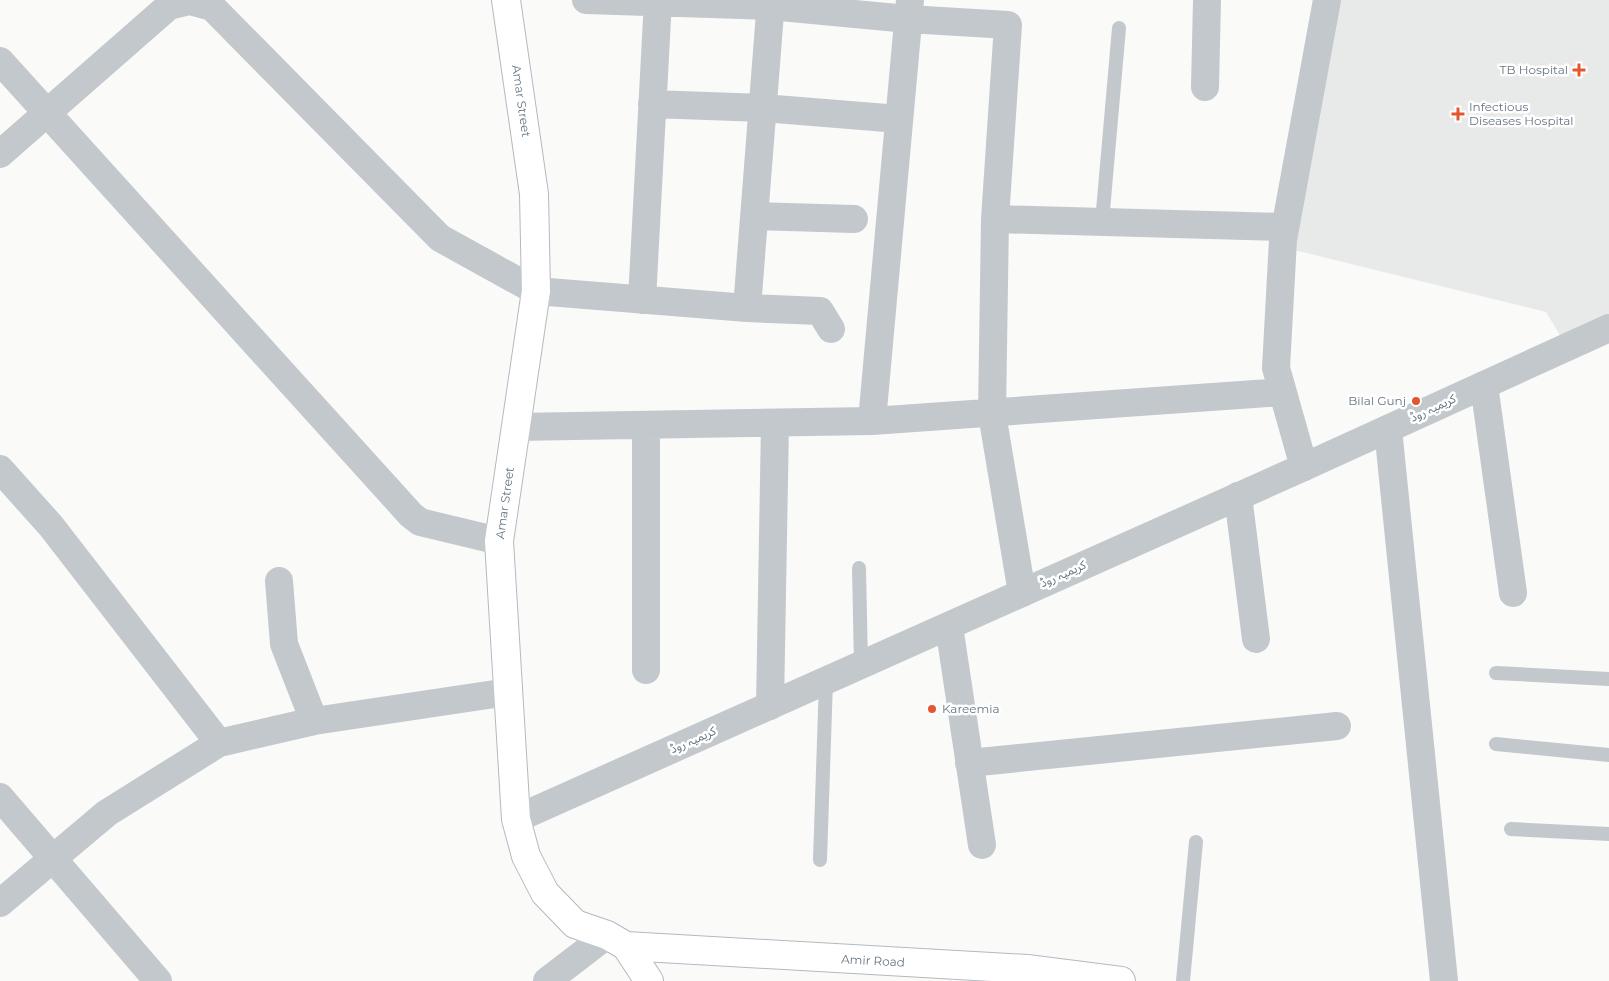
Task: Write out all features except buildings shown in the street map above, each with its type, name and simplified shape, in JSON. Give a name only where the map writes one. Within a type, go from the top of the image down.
[{"type":"main road","name":"Amar Street","points":[[506,0],[534,194],[536,290],[499,541],[516,819],[526,856],[545,894],[575,924],[616,941]]},
{"type":"main road","points":[[616,941],[649,981]]},
{"type":"main road","name":"Amir Road","points":[[616,941],[1026,969],[1120,981]]},
{"type":"street","points":[[586,0],[770,3],[909,10],[1008,25],[995,219],[992,414],[1022,593]]},
{"type":"street","points":[[1205,87],[1207,0]]},
{"type":"street","points":[[1304,467],[1276,368],[1285,227],[1327,0]]},
{"type":"street","points":[[0,154],[169,6],[190,1],[212,7],[440,238],[536,290],[748,308],[820,311],[831,329]]},
{"type":"street","points":[[642,300],[658,1]]},
{"type":"street","points":[[748,308],[770,3]]},
{"type":"street","points":[[872,421],[909,10]]},
{"type":"street","points":[[0,61],[411,515],[420,522],[499,541]]},
{"type":"street","points":[[652,104],[763,108],[899,119]]},
{"type":"street","points":[[755,216],[854,219]]},
{"type":"street","points":[[995,219],[1285,227]]},
{"type":"street","name":"کریمیہ روڈ","points":[[516,819],[1304,467],[1609,328]]},
{"type":"street","points":[[1484,385],[1513,593]]},
{"type":"street","points":[[516,427],[872,421],[1282,392]]},
{"type":"street","points":[[770,706],[775,423]]},
{"type":"street","points":[[646,425],[646,670]]},
{"type":"street","points":[[1388,429],[1444,981]]},
{"type":"street","points":[[0,469],[51,526],[219,744]]},
{"type":"street","points":[[1238,496],[1256,639]]},
{"type":"street","points":[[279,581],[284,644],[314,721]]},
{"type":"street","points":[[949,626],[982,844]]},
{"type":"street","points":[[0,903],[107,813],[219,744],[314,721],[508,692]]},
{"type":"street","points":[[969,763],[1338,726]]},
{"type":"street","points":[[0,797],[52,860],[158,981]]},
{"type":"street","points":[[547,981],[616,941]]},
{"type":"lane","points":[[1102,222],[1119,28]]},
{"type":"lane","points":[[859,568],[861,665]]},
{"type":"lane","points":[[1496,672],[1609,679]]},
{"type":"lane","points":[[820,860],[826,681]]},
{"type":"lane","points":[[1496,744],[1609,755]]},
{"type":"lane","points":[[1511,829],[1609,834]]},
{"type":"lane","points":[[1182,981],[1196,842]]},
{"type":"shaded area","name":"Infectious Diseases Hospital","points":[[1327,0],[1609,0],[1609,328],[1567,347],[1546,312],[1282,247]]},
{"type":"place","name":"TB Hospital","points":[[1579,70]]},
{"type":"place","name":"Infectious Diseases Hospital","points":[[1458,114]]},
{"type":"place","name":"Bilal Gunj","points":[[1416,401]]},
{"type":"place","name":"Kareemia","points":[[932,709]]}]
